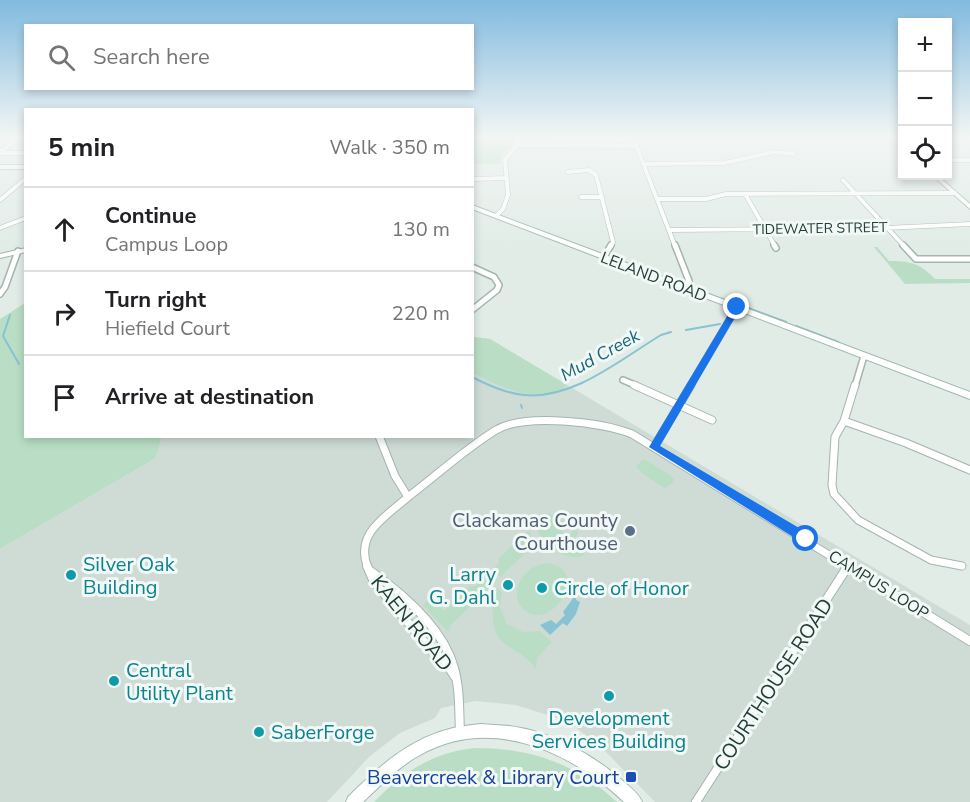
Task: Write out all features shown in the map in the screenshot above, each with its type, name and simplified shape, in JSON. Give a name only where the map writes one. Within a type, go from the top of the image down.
[{"type":"main road","name":"LELAND ROAD","points":[[474,208],[970,396]]},
{"type":"main road","points":[[353,802],[378,777],[425,744],[460,733],[494,730],[513,732],[546,742],[584,761],[602,773],[635,802]]},
{"type":"street","points":[[496,216],[505,208],[508,200],[507,174]]},
{"type":"street","points":[[596,174],[612,242],[604,257]]},
{"type":"street","points":[[647,174],[689,281],[686,288]]},
{"type":"street","points":[[474,179],[507,178]]},
{"type":"street","points":[[0,200],[24,180]]},
{"type":"street","points":[[843,180],[916,259],[970,259]]},
{"type":"street","points":[[940,180],[970,207]]},
{"type":"street","points":[[658,199],[706,199],[726,194],[955,193]]},
{"type":"street","points":[[745,194],[776,248]]},
{"type":"street","points":[[581,197],[602,197]]},
{"type":"street","points":[[0,228],[24,219]]},
{"type":"street","name":"TIDEWATER STREET","points":[[670,230],[885,228],[970,224]]},
{"type":"street","points":[[0,256],[22,251]]},
{"type":"street","points":[[0,294],[22,251]]},
{"type":"street","points":[[474,268],[495,277],[499,285],[480,307],[474,309]]},
{"type":"street","points":[[654,447],[737,307]]},
{"type":"street","points":[[864,356],[844,421],[835,437],[832,485],[840,503],[858,520],[931,560],[962,566]]},
{"type":"street","points":[[623,380],[712,420]]},
{"type":"street","points":[[844,421],[906,442],[970,470]]},
{"type":"street","name":"CAMPUS LOOP","points":[[408,496],[491,433],[507,426],[598,423],[622,428],[970,641]]},
{"type":"street","points":[[380,438],[391,459],[397,483],[408,496]]},
{"type":"street","name":"KAEN ROAD","points":[[408,496],[378,520],[369,534],[363,556],[374,582],[432,651],[444,660],[455,677]]},
{"type":"street","name":"COURTHOUSE ROAD","points":[[696,802],[849,565]]},
{"type":"street","name":"KAEN ROAD","points":[[369,570],[386,581],[443,642],[452,658],[460,733]]},
{"type":"shaded area","points":[[474,337],[490,339],[970,625],[970,802],[655,802],[603,749],[569,722],[516,705],[476,701],[441,708],[435,718],[400,733],[370,756],[327,802],[0,802],[0,549],[156,457],[162,438],[474,438]]},
{"type":"green space","points":[[874,247],[877,247],[889,261],[914,264],[935,279],[970,279],[970,283],[905,284]]},
{"type":"green space","points":[[24,304],[24,438],[162,438],[156,457],[151,461],[0,549],[0,319]]},
{"type":"green space","points":[[474,337],[490,339],[567,385],[557,392],[533,395],[494,383],[474,373]]},
{"type":"green space","points":[[644,459],[670,475],[674,479],[672,484],[664,488],[643,474],[636,466]]},
{"type":"green space","points":[[547,513],[569,524],[562,531],[568,536],[575,529],[579,533],[573,539],[579,545],[583,540],[585,551],[583,556],[566,556],[549,546],[543,539],[538,531],[537,523],[539,515]]},
{"type":"green space","points":[[529,530],[535,544],[500,577],[492,570],[499,563],[499,558]]},
{"type":"green space","points":[[547,563],[561,568],[567,578],[566,589],[561,601],[551,610],[540,615],[528,613],[518,602],[520,582],[528,571]]},
{"type":"green space","points":[[483,579],[490,587],[451,625],[448,632],[423,605],[430,598],[444,611],[470,586],[475,586]]},
{"type":"green space","points":[[497,588],[502,592],[500,607],[507,624],[523,632],[540,631],[552,642],[537,658],[536,669],[526,658],[500,640],[497,634],[494,627],[493,603]]},
{"type":"green space","points":[[475,748],[515,751],[551,760],[585,777],[617,802],[374,802],[396,781],[420,765],[446,754]]},
{"type":"water","points":[[577,588],[576,600],[580,602],[576,614],[567,626],[563,623],[550,635],[540,625],[551,620],[556,624],[565,615],[563,612],[574,597]]},
{"type":"waterway","name":"Mud Creek","points":[[748,308],[786,322]]},
{"type":"waterway","name":"Mud Creek","points":[[10,315],[3,336],[19,364]]},
{"type":"waterway","name":"Mud Creek","points":[[686,330],[720,324]]},
{"type":"waterway","name":"Mud Creek","points":[[796,326],[838,342]]},
{"type":"waterway","name":"Mud Creek","points":[[474,378],[517,394],[542,395],[560,391],[596,376],[661,335],[671,332]]},
{"type":"place","name":"Clackamas County Courthouse","points":[[630,531]]},
{"type":"place","name":"Silver Oak Building","points":[[71,575]]},
{"type":"place","name":"Larry G. Dahl","points":[[508,585]]},
{"type":"place","name":"Circle of Honor","points":[[542,588]]},
{"type":"place","name":"Central Utility Plant","points":[[114,681]]},
{"type":"place","name":"Development Services Building","points":[[609,696]]},
{"type":"place","name":"SaberForge","points":[[259,732]]},
{"type":"place","name":"Beavercreek & Library Court","points":[[631,777]]},
{"type":"route","points":[[737,307],[654,447],[806,539]]}]
